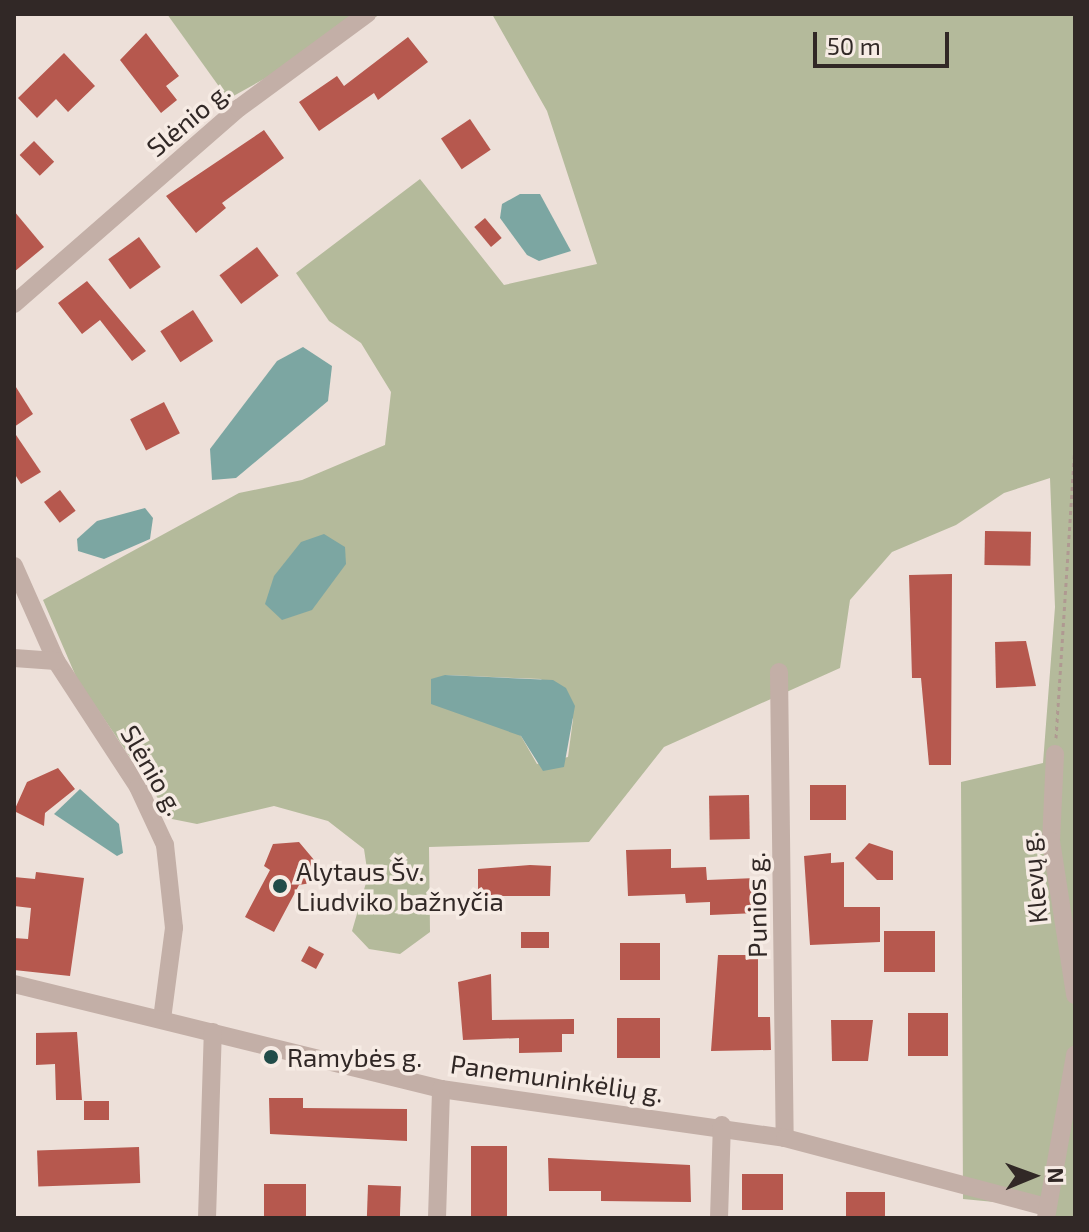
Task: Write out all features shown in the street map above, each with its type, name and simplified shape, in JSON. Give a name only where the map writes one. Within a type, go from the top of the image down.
[{"type":"street","name":"Slėnio g.","points":[[14,304],[239,108],[367,14]]},
{"type":"street","name":"Slėnio g.","points":[[14,566],[56,661],[138,787],[165,845],[175,907],[162,1019]]},
{"type":"street","points":[[14,658],[56,661]]},
{"type":"street","name":"Punios g.","points":[[779,672],[785,1138]]},
{"type":"street","name":"Klevų g.","points":[[1055,754],[1051,841],[1075,995]]},
{"type":"street","name":"Panemuninkėlių g.","points":[[14,984],[441,1089],[722,1125],[785,1138],[1046,1212]]},
{"type":"street","points":[[207,1218],[213,1032]]},
{"type":"street","points":[[1046,1212],[1075,1055]]},
{"type":"street","points":[[437,1218],[441,1089]]},
{"type":"street","points":[[719,1218],[722,1125]]},
{"type":"path","points":[[1055,754],[1075,446]]},
{"type":"green space","points":[[167,14],[381,14],[228,99]]},
{"type":"green space","points":[[492,14],[1075,14],[1075,1218],[1046,1218],[1046,1207],[963,1199],[961,782],[1043,763],[1055,607],[1050,478],[1004,493],[956,525],[892,552],[850,600],[840,668],[664,747],[589,842],[429,847],[430,932],[400,954],[369,949],[352,931],[368,876],[364,849],[328,821],[274,806],[197,824],[172,819],[77,679],[43,600],[239,493],[302,480],[385,445],[391,392],[361,343],[329,321],[296,273],[420,179],[504,285],[597,264],[547,111]],"holes":[[[445,675],[541,679],[573,719],[568,757],[537,764],[521,736]]]},
{"type":"water","points":[[520,194],[540,194],[571,251],[539,261],[527,255],[500,218],[502,204]]},
{"type":"water","points":[[303,347],[332,366],[328,401],[236,478],[212,480],[210,449],[277,361]]},
{"type":"water","points":[[145,508],[153,518],[150,539],[104,559],[78,551],[77,539],[97,521]]},
{"type":"water","points":[[324,534],[345,547],[346,564],[312,610],[282,620],[265,604],[274,576],[301,542]]},
{"type":"water","points":[[445,675],[553,680],[566,688],[575,706],[564,767],[543,771],[521,736],[431,704],[431,679]]},
{"type":"water","points":[[80,789],[119,824],[123,853],[117,856],[54,814]]},
{"type":"building","points":[[146,33],[179,76],[166,86],[177,100],[161,113],[120,60]]},
{"type":"building","points":[[408,37],[428,62],[378,100],[374,93],[319,131],[299,102],[337,76],[344,86]]},
{"type":"building","points":[[64,53],[95,86],[68,112],[56,99],[37,118],[18,98]]},
{"type":"building","points":[[470,119],[491,150],[462,169],[441,139]]},
{"type":"building","points":[[264,130],[284,158],[222,203],[226,208],[196,233],[166,196]]},
{"type":"building","points":[[34,141],[54,162],[40,176],[20,155]]},
{"type":"building","points":[[14,211],[44,247],[14,272]]},
{"type":"building","points":[[485,218],[502,238],[491,247],[474,227]]},
{"type":"building","points":[[139,237],[161,267],[130,289],[108,259]]},
{"type":"building","points":[[257,247],[279,276],[241,304],[219,275]]},
{"type":"building","points":[[87,281],[146,351],[132,361],[100,320],[82,334],[58,303]]},
{"type":"building","points":[[193,310],[213,341],[180,362],[160,331]]},
{"type":"building","points":[[14,384],[33,414],[14,427]]},
{"type":"building","points":[[164,402],[180,433],[146,450],[130,419]]},
{"type":"building","points":[[14,432],[41,472],[21,484],[14,473]]},
{"type":"building","points":[[60,490],[76,511],[60,523],[44,502]]},
{"type":"building","points":[[985,531],[1031,532],[1030,566],[984,565]]},
{"type":"building","points":[[952,574],[951,765],[929,765],[921,678],[912,678],[909,575]]},
{"type":"building","points":[[1026,641],[1036,686],[996,688],[995,642]]},
{"type":"building","points":[[58,768],[75,789],[45,813],[44,826],[14,811],[27,782]]},
{"type":"building","points":[[810,785],[846,785],[846,820],[810,820]]},
{"type":"building","points":[[749,795],[750,839],[710,840],[709,796]]},
{"type":"building","name":"Alytaus Šv. Liudviko bažnyčia","points":[[299,842],[320,867],[311,883],[299,885],[274,932],[245,917],[270,870],[264,866],[273,844]]},
{"type":"building","points":[[869,843],[893,851],[893,880],[877,880],[855,858]]},
{"type":"building","points":[[671,849],[671,868],[706,867],[707,880],[756,878],[757,913],[710,915],[710,902],[686,903],[685,894],[628,896],[626,850]]},
{"type":"building","points":[[831,853],[831,863],[844,862],[844,907],[880,907],[880,942],[810,945],[804,856]]},
{"type":"building","points":[[551,866],[550,896],[478,896],[478,869]]},
{"type":"building","points":[[36,872],[84,878],[70,976],[14,970],[14,938],[28,939],[31,908],[14,906],[14,877],[35,879]]},
{"type":"building","points":[[884,931],[935,931],[935,972],[884,972]]},
{"type":"building","points":[[521,932],[549,932],[549,948],[521,948]]},
{"type":"building","points":[[620,943],[660,943],[660,980],[620,980]]},
{"type":"building","points":[[309,946],[324,954],[316,969],[301,961]]},
{"type":"building","points":[[718,955],[758,955],[758,1017],[770,1017],[771,1050],[711,1051]]},
{"type":"building","points":[[491,974],[492,1020],[574,1019],[574,1034],[562,1034],[562,1052],[519,1053],[519,1038],[463,1040],[458,982]]},
{"type":"building","points":[[908,1013],[948,1013],[948,1056],[908,1056]]},
{"type":"building","points":[[617,1018],[660,1018],[660,1058],[617,1058]]},
{"type":"building","points":[[831,1020],[873,1020],[868,1061],[832,1061]]},
{"type":"building","points":[[77,1032],[82,1100],[56,1100],[55,1064],[36,1065],[36,1033]]},
{"type":"building","points":[[269,1098],[303,1098],[303,1108],[407,1109],[407,1141],[270,1134]]},
{"type":"building","points":[[84,1101],[109,1101],[109,1120],[84,1120]]},
{"type":"building","points":[[471,1146],[507,1146],[507,1218],[471,1218]]},
{"type":"building","points":[[139,1147],[140,1183],[38,1187],[37,1151]]},
{"type":"building","points":[[548,1158],[690,1165],[691,1202],[601,1201],[601,1191],[549,1191]]},
{"type":"building","points":[[742,1174],[783,1174],[783,1210],[742,1210]]},
{"type":"building","points":[[264,1184],[306,1184],[306,1218],[264,1218]]},
{"type":"building","points":[[368,1185],[401,1186],[400,1218],[367,1218]]},
{"type":"building","points":[[846,1192],[885,1192],[885,1218],[846,1218]]},
{"type":"place","name":"Alytaus Šv. Liudviko bažnyčia","points":[[280,886]]},
{"type":"place","name":"Ramybės g.","points":[[271,1057]]}]
